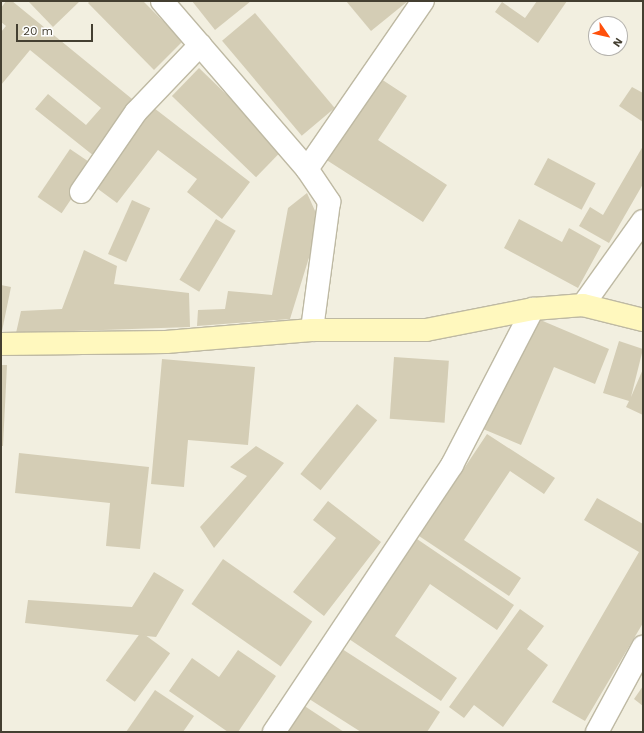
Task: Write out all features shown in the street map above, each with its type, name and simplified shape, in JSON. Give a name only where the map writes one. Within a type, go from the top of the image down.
[{"type":"street","points":[[162,1],[307,169],[329,202],[312,330]]},
{"type":"street","points":[[307,169],[423,1]]},
{"type":"street","points":[[81,192],[136,112],[200,45]]},
{"type":"street","points":[[583,305],[643,221]]},
{"type":"street","points":[[1,344],[166,342],[312,330],[426,330],[533,309],[583,305],[643,320]]},
{"type":"street","points":[[274,732],[452,465],[533,309]]},
{"type":"street","points":[[597,732],[643,647]]},
{"type":"building","points":[[6,1],[12,1],[137,103],[94,156],[35,109],[48,94],[86,125],[101,108],[30,50],[1,85],[1,32],[6,26],[1,22],[1,8]]},
{"type":"building","points":[[28,1],[80,1],[53,27]]},
{"type":"building","points":[[90,1],[143,1],[183,41],[154,70],[88,3]]},
{"type":"building","points":[[192,1],[251,1],[215,30]]},
{"type":"building","points":[[346,1],[408,1],[371,31]]},
{"type":"building","points":[[537,1],[567,1],[538,43],[495,12],[502,2],[525,18]]},
{"type":"building","points":[[255,13],[335,108],[302,136],[222,41]]},
{"type":"building","points":[[199,68],[283,149],[256,177],[172,96]]},
{"type":"building","points":[[378,77],[407,96],[378,140],[447,185],[423,222],[325,159]]},
{"type":"building","points":[[632,87],[643,93],[643,122],[619,106]]},
{"type":"building","points":[[154,108],[250,182],[222,219],[187,192],[197,179],[158,150],[117,203],[94,186]]},
{"type":"building","points":[[643,146],[643,184],[609,243],[579,226],[590,207],[603,215]]},
{"type":"building","points":[[70,149],[94,165],[62,213],[38,197]]},
{"type":"building","points":[[548,158],[596,183],[582,210],[534,184]]},
{"type":"building","points":[[307,193],[320,222],[290,319],[197,326],[198,310],[225,309],[228,291],[272,295],[288,208]]},
{"type":"building","points":[[132,200],[150,208],[126,262],[108,254]]},
{"type":"building","points":[[216,219],[236,231],[199,292],[179,280]]},
{"type":"building","points":[[519,219],[562,242],[569,228],[601,246],[578,288],[504,248]]},
{"type":"building","points":[[84,250],[117,266],[114,284],[189,293],[190,327],[16,333],[21,311],[62,309]]},
{"type":"building","points":[[1,285],[11,287],[2,331],[1,331]]},
{"type":"building","points":[[531,316],[609,349],[595,384],[554,367],[521,445],[483,429]]},
{"type":"building","points":[[619,341],[643,349],[631,397],[643,369],[643,415],[626,407],[629,401],[603,393]]},
{"type":"building","points":[[394,357],[449,361],[445,423],[390,419]]},
{"type":"building","points":[[162,359],[255,367],[248,445],[188,440],[184,487],[151,484]]},
{"type":"building","points":[[1,365],[7,365],[3,446],[1,446]]},
{"type":"building","points":[[357,404],[377,420],[321,490],[300,474]]},
{"type":"building","points":[[487,434],[555,478],[544,494],[510,471],[464,540],[521,578],[509,596],[419,536]]},
{"type":"building","points":[[256,446],[284,463],[214,548],[200,527],[247,476],[230,467]]},
{"type":"building","points":[[19,453],[149,467],[140,549],[106,546],[110,503],[15,493]]},
{"type":"building","points":[[597,498],[643,524],[643,623],[585,721],[552,702],[639,552],[584,520]]},
{"type":"building","points":[[328,501],[381,542],[324,616],[293,592],[336,538],[313,520]]},
{"type":"building","points":[[417,539],[514,605],[497,630],[430,584],[395,636],[457,678],[441,701],[349,639]]},
{"type":"building","points":[[223,559],[312,622],[281,667],[191,604]]},
{"type":"building","points":[[154,572],[184,590],[156,637],[25,623],[28,600],[132,607]]},
{"type":"building","points":[[520,609],[544,626],[527,649],[548,665],[503,727],[474,705],[464,718],[449,707]]},
{"type":"building","points":[[141,632],[170,653],[135,702],[106,681]]},
{"type":"building","points":[[339,647],[440,712],[427,732],[361,732],[306,697]]},
{"type":"building","points":[[238,650],[276,676],[238,732],[228,732],[169,691],[192,658],[219,677]]},
{"type":"building","points":[[643,686],[643,706],[634,699]]},
{"type":"building","points":[[155,690],[194,716],[183,732],[126,732]]},
{"type":"building","points":[[303,705],[344,732],[286,732]]}]
